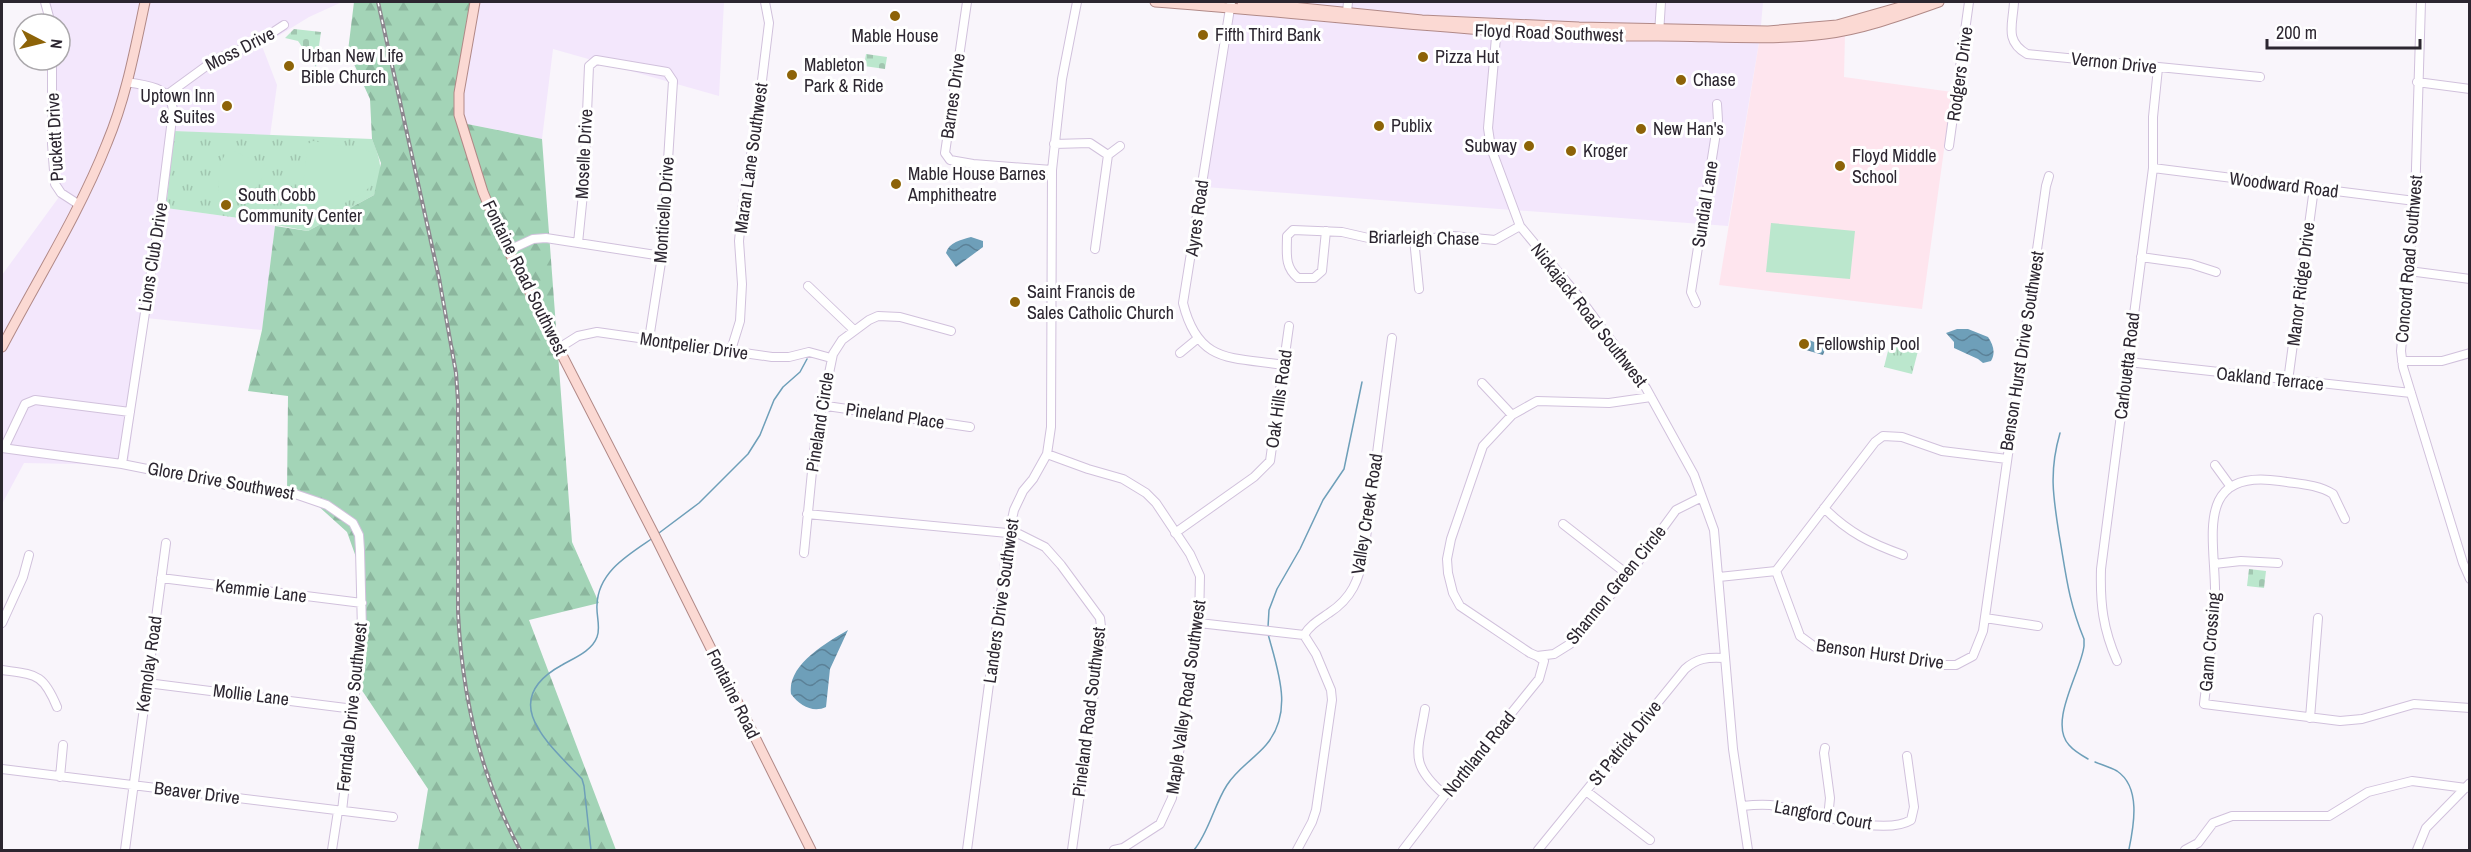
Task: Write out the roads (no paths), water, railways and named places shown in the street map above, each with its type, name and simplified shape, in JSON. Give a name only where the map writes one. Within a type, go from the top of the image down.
[{"type":"main road","points":[[2,347],[78,204],[108,142],[127,82],[145,2]]},
{"type":"main road","name":"Fontaine Road Southwest","points":[[475,2],[459,93],[459,115],[483,192],[509,250],[656,538]]},
{"type":"main road","name":"Floyd Road Southwest","points":[[1155,2],[1230,4],[1439,28],[1496,27],[1775,38],[1828,34],[1873,24],[1939,2]]},
{"type":"main road","name":"Floyd Road Southwest","points":[[1239,2],[1496,27]]},
{"type":"main road","name":"Floyd Road Southwest","points":[[1659,33],[1815,28],[1860,20],[1918,2]]},
{"type":"main road","name":"Fontaine Road","points":[[656,538],[811,850]]},
{"type":"street","name":"Maran Lane Southwest","points":[[731,350],[740,321],[742,284],[739,241],[769,23],[765,2]]},
{"type":"street","name":"Barnes Drive","points":[[967,2],[945,153],[950,159],[973,164],[1052,170]]},
{"type":"street","name":"Landers Drive Southwest","points":[[967,850],[1009,533],[1014,510],[1023,491],[1033,479],[1047,454],[1051,427],[1052,170],[1062,79],[1077,2]]},
{"type":"street","points":[[1347,12],[1348,2]]},
{"type":"street","points":[[1659,33],[1661,2]]},
{"type":"street","name":"Rodgers Drive","points":[[1949,146],[1969,2]]},
{"type":"street","name":"Vernon Drive","points":[[2014,2],[2012,41],[2017,48],[2027,54],[2260,77]]},
{"type":"street","name":"Concord Road Southwest","points":[[2421,2],[2415,201],[2402,332],[2402,361],[2469,579]]},
{"type":"street","name":"Ayres Road","points":[[1197,339],[1188,322],[1183,303],[1230,4]]},
{"type":"street","name":"Moss Drive","points":[[168,94],[216,59],[255,44],[285,25]]},
{"type":"street","name":"Nickajack Road Southwest","points":[[1496,27],[1488,128],[1491,148],[1520,226],[1579,297],[1636,372],[1674,436],[1702,497],[1714,530],[1733,749],[1748,850]]},
{"type":"street","name":"Monticello Drive","points":[[589,66],[596,60],[667,72],[673,81],[662,256],[650,339]]},
{"type":"street","name":"Moselle Drive","points":[[578,243],[584,184],[589,66]]},
{"type":"street","name":"Carlouetta Road","points":[[2117,661],[2106,636],[2100,599],[2101,569],[2153,168],[2153,117],[2158,68]]},
{"type":"street","name":"Puckett Drive","points":[[52,72],[52,144],[55,184],[61,193],[78,204]]},
{"type":"street","points":[[127,82],[168,94]]},
{"type":"street","points":[[2417,82],[2469,89]]},
{"type":"street","name":"Lions Club Drive","points":[[122,464],[173,111],[168,94]]},
{"type":"street","name":"Sundial Lane","points":[[1696,303],[1691,292],[1718,120],[1717,104]]},
{"type":"street","points":[[1054,144],[1090,143],[1108,155]]},
{"type":"street","points":[[1095,249],[1108,155],[1120,146]]},
{"type":"street","name":"Woodward Road","points":[[2153,168],[2415,201]]},
{"type":"street","name":"Benson Hurst Drive Southwest","points":[[1776,572],[1875,442],[1883,436],[1902,437],[1941,451],[2007,459],[2049,176]]},
{"type":"street","name":"Manor Ridge Drive","points":[[2288,381],[2314,188]]},
{"type":"street","name":"Briarleigh Chase","points":[[1326,231],[1322,270],[1314,278],[1298,278],[1288,267],[1287,236],[1293,230],[1326,231],[1342,232],[1377,240],[1453,236],[1495,240],[1520,226]]},
{"type":"street","points":[[509,250],[539,238],[662,256]]},
{"type":"street","points":[[1414,239],[1419,290]]},
{"type":"street","points":[[2141,257],[2191,264],[2216,272]]},
{"type":"street","points":[[2409,271],[2469,279]]},
{"type":"street","points":[[808,286],[855,330]]},
{"type":"street","name":"Pineland Circle","points":[[804,553],[820,405],[831,358],[842,340],[878,316],[900,317],[951,331]]},
{"type":"street","name":"Oak Hills Road","points":[[1175,533],[1254,477],[1270,461],[1289,326]]},
{"type":"street","name":"Montpelier Drive","points":[[558,348],[578,336],[591,333],[650,339],[776,358],[809,352],[831,358]]},
{"type":"street","name":"Valley Creek Road","points":[[1304,635],[1314,623],[1338,607],[1358,581],[1364,553],[1392,338]]},
{"type":"street","points":[[1180,353],[1197,339],[1209,351],[1223,356],[1284,365]]},
{"type":"street","points":[[2402,361],[2442,361],[2469,353]]},
{"type":"street","name":"Oakland Terrace","points":[[2128,362],[2411,393]]},
{"type":"street","points":[[1482,383],[1512,415]]},
{"type":"street","points":[[1537,656],[1477,619],[1460,606],[1453,593],[1447,560],[1454,529],[1483,446],[1512,415],[1537,401],[1609,403],[1651,397]]},
{"type":"street","points":[[3,448],[25,404],[35,400],[130,412]]},
{"type":"street","name":"Pineland Place","points":[[820,405],[970,427]]},
{"type":"street","name":"Glore Drive Southwest","points":[[3,448],[122,464],[242,488],[295,494],[327,505],[353,523],[358,535],[362,603]]},
{"type":"street","name":"Maple Valley Road Southwest","points":[[1047,454],[1088,469],[1123,478],[1156,503],[1190,554],[1200,576],[1199,623],[1172,798],[1160,824],[1123,848],[1114,850]]},
{"type":"street","name":"Benson Hurst Drive","points":[[1776,572],[1800,636],[1815,647],[1926,663],[1956,665],[1973,656],[1983,631],[2007,459]]},
{"type":"street","points":[[2215,465],[2231,487],[2246,479],[2254,478],[2322,488],[2333,494],[2345,519]]},
{"type":"street","name":"Gann Crossing","points":[[2231,487],[2219,500],[2216,508],[2212,538],[2214,606],[2204,704],[2310,718],[2354,720],[2414,704],[2469,708]]},
{"type":"street","name":"Shannon Green Circle","points":[[1537,656],[1554,654],[1569,644],[1676,510],[1702,497]]},
{"type":"street","points":[[1824,508],[1842,526],[1872,544],[1903,555]]},
{"type":"street","name":"Pineland Road Southwest","points":[[807,514],[1009,533],[1030,538],[1045,547],[1090,602],[1100,618],[1102,636],[1071,850]]},
{"type":"street","points":[[1563,524],[1627,574]]},
{"type":"street","name":"Kemolay Road","points":[[125,850],[166,543]]},
{"type":"street","points":[[2,623],[23,577],[29,555]]},
{"type":"street","points":[[2214,564],[2241,561],[2278,563]]},
{"type":"street","points":[[1719,577],[1776,572]]},
{"type":"street","name":"Kemmie Lane","points":[[161,578],[362,603]]},
{"type":"street","name":"Ferndale Drive Southwest","points":[[332,850],[340,811],[354,709],[361,650],[362,603]]},
{"type":"street","points":[[1985,618],[2038,626]]},
{"type":"street","points":[[2310,718],[2318,618]]},
{"type":"street","points":[[1199,623],[1304,635],[1328,679],[1332,700],[1316,810],[1297,850]]},
{"type":"street","name":"Northland Road","points":[[1403,850],[1539,679],[1544,661],[1537,656]]},
{"type":"street","name":"St Patrick Drive","points":[[1538,850],[1685,669],[1693,661],[1701,658],[1724,658]]},
{"type":"street","points":[[2,670],[40,678],[49,687],[57,707]]},
{"type":"street","name":"Mollie Lane","points":[[147,683],[354,709]]},
{"type":"street","points":[[1425,709],[1419,765],[1423,775],[1445,795]]},
{"type":"street","points":[[60,777],[63,745]]},
{"type":"street","points":[[1826,748],[1824,753],[1830,798],[1828,818]]},
{"type":"street","name":"Langford Court","points":[[1742,806],[1773,806],[1876,826],[1905,824],[1911,820],[1914,807],[1907,756]]},
{"type":"street","name":"Beaver Drive","points":[[2,769],[393,817]]},
{"type":"street","points":[[2185,850],[2198,843],[2213,823],[2232,816],[2329,816],[2368,792],[2412,781],[2468,786]]},
{"type":"street","points":[[2417,850],[2426,828],[2468,786]]},
{"type":"street","points":[[1586,791],[1650,840]]},
{"type":"water","points":[[971,237],[983,241],[983,247],[956,267],[946,253],[948,249],[956,242]]},
{"type":"water","points":[[1957,329],[1968,329],[1988,337],[1993,349],[1991,361],[1983,363],[1954,348],[1954,342],[1946,333]]},
{"type":"water","points":[[1809,340],[1819,344],[1823,340],[1828,342],[1823,355],[1806,350]]},
{"type":"water","points":[[848,630],[830,669],[826,707],[812,709],[798,702],[791,694],[791,683],[801,664],[819,648]]},
{"type":"waterway","points":[[659,533],[699,503],[748,454],[760,435],[774,400],[783,387],[800,372],[807,359]]},
{"type":"waterway","points":[[1268,627],[1269,610],[1277,589],[1300,549],[1323,500],[1344,469],[1362,382]]},
{"type":"waterway","points":[[2060,433],[2053,472],[2055,508],[2068,587],[2084,639],[2082,657],[2064,710],[2063,735],[2075,751],[2088,759]]},
{"type":"waterway","points":[[591,850],[582,779],[544,737],[535,722],[531,708],[533,693],[543,679],[582,654],[595,642],[599,630],[597,605],[603,583],[616,565],[653,538]]},
{"type":"waterway","points":[[1194,850],[1204,835],[1227,785],[1266,745],[1280,719],[1281,691],[1268,634]]},
{"type":"waterway","points":[[2095,762],[2117,771],[2130,787],[2133,796],[2134,818],[2129,849]]},
{"type":"railway","points":[[378,2],[439,278],[456,373],[458,612],[469,705],[475,735],[494,793],[520,850]]},
{"type":"place","name":"Mable House","points":[[895,16]]},
{"type":"place","name":"Fifth Third Bank","points":[[1203,35]]},
{"type":"place","name":"Pizza Hut","points":[[1423,57]]},
{"type":"place","name":"Urban New Life Bible Church","points":[[289,66]]},
{"type":"place","name":"Mableton Park & Ride","points":[[792,75]]},
{"type":"place","name":"Chase","points":[[1681,80]]},
{"type":"place","name":"Uptown Inn & Suites","points":[[227,106]]},
{"type":"place","name":"Publix","points":[[1379,126]]},
{"type":"place","name":"New Han's","points":[[1641,129]]},
{"type":"place","name":"Subway","points":[[1529,146]]},
{"type":"place","name":"Kroger","points":[[1571,151]]},
{"type":"place","name":"Floyd Middle School","points":[[1840,166]]},
{"type":"place","name":"Mable House Barnes Amphitheatre","points":[[896,184]]},
{"type":"place","name":"South Cobb Community Center","points":[[226,205]]},
{"type":"place","name":"Saint Francis de Sales Catholic Church","points":[[1015,302]]},
{"type":"place","name":"Fellowship Pool","points":[[1804,344]]}]
